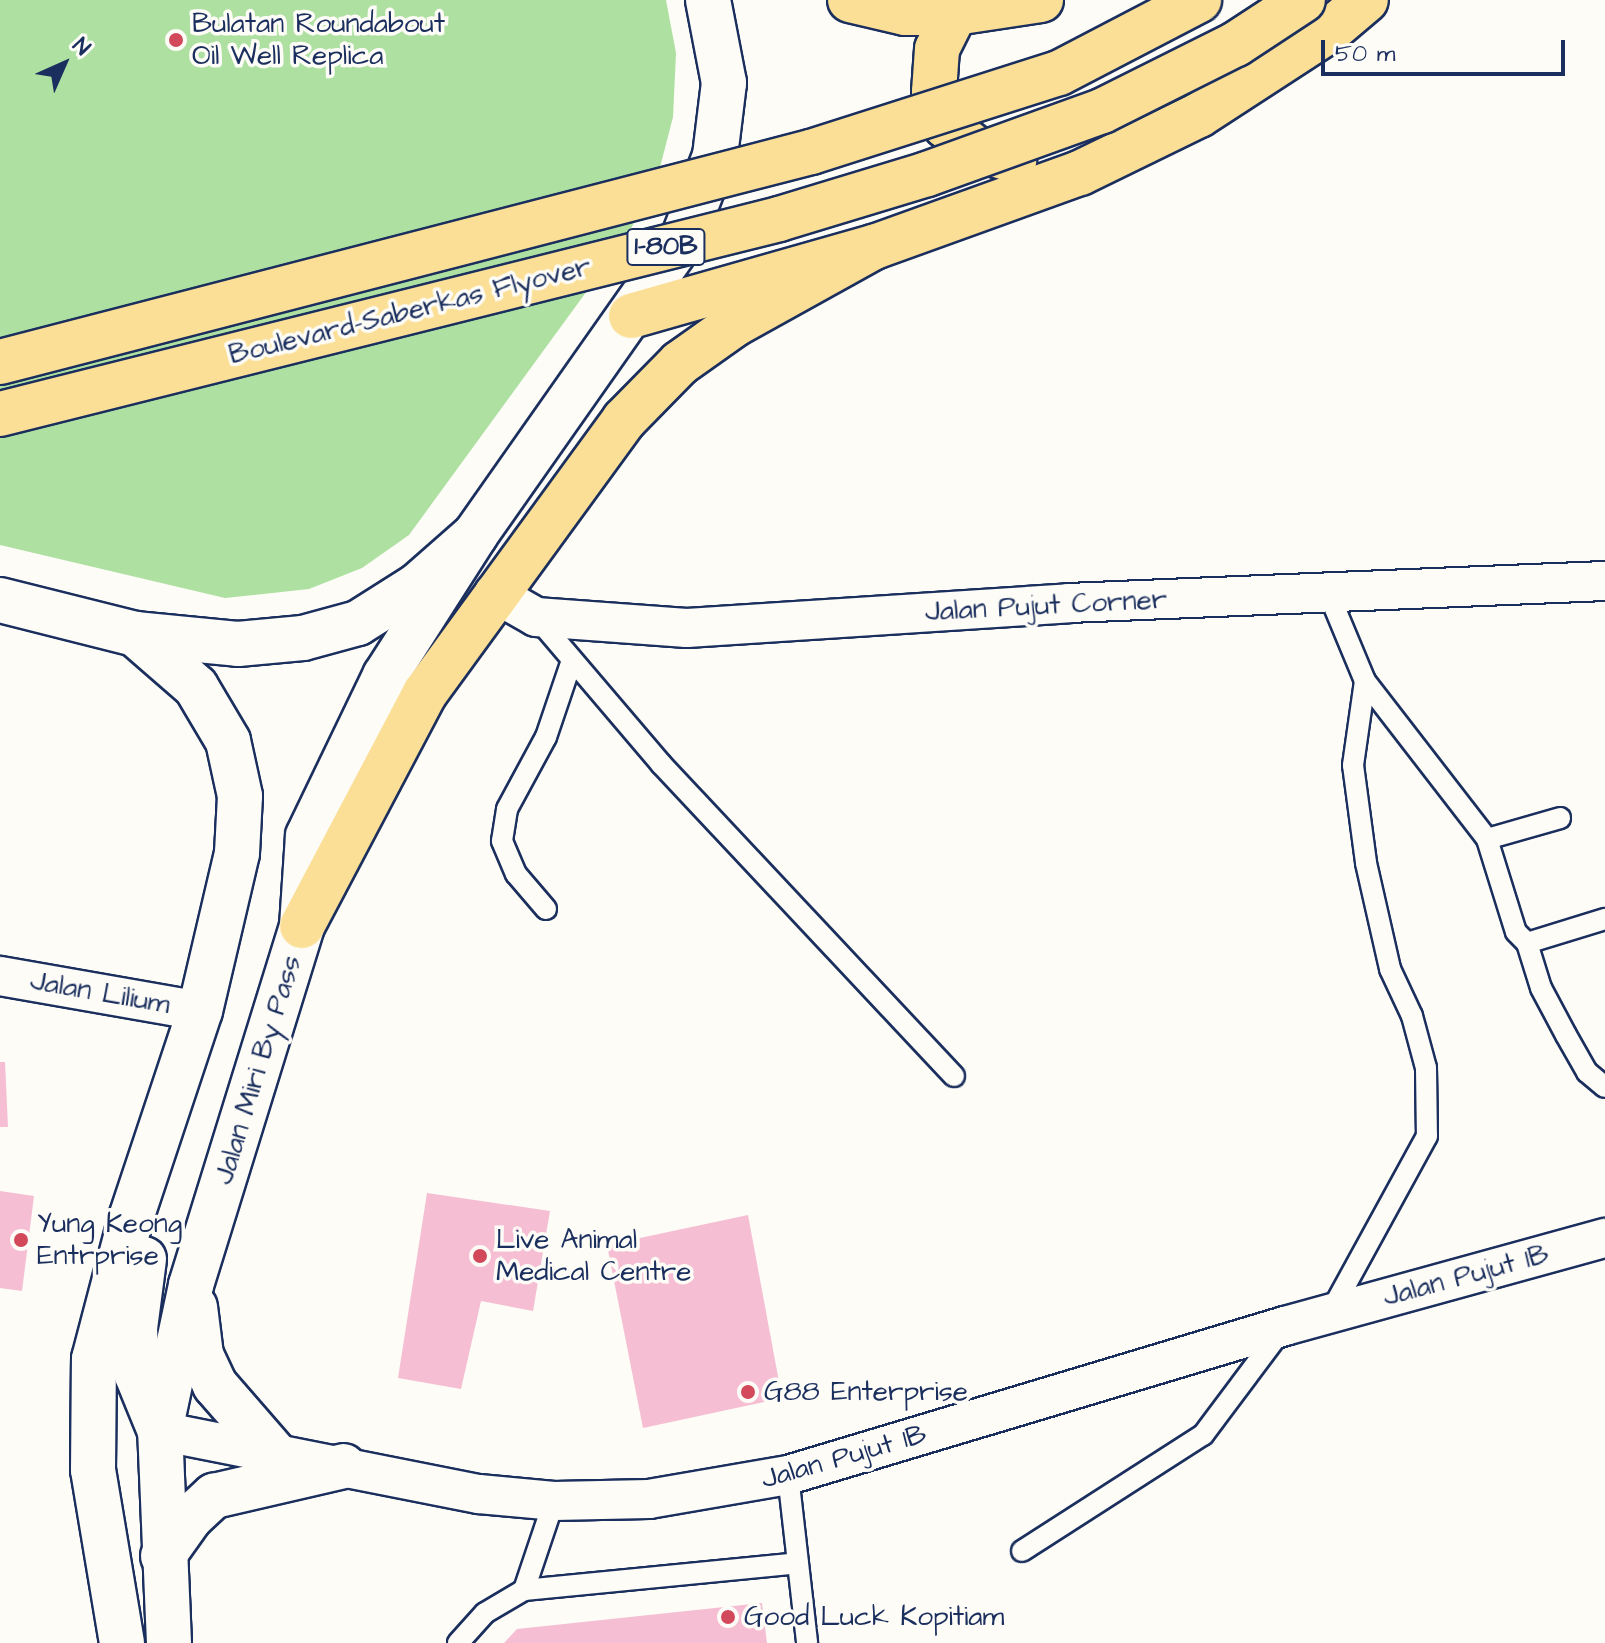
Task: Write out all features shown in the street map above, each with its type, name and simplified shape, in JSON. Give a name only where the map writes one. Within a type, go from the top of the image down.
[{"type":"highway","points":[[850,0],[905,13],[955,13],[1041,0]]},
{"type":"highway","name":"Boulevard-Saberkas Flyover","points":[[0,362],[811,152],[1059,73],[1199,0]]},
{"type":"highway","name":"Boulevard-Saberkas Flyover","points":[[0,414],[779,219],[927,174],[1102,111],[1236,44],[1303,0]]},
{"type":"highway","points":[[631,316],[874,247],[1080,173],[1199,115],[1333,28],[1366,0]]},
{"type":"highway","points":[[955,13],[937,49],[934,92],[946,126],[977,149],[1080,173]]},
{"type":"highway","points":[[302,926],[425,693],[494,593],[624,420],[680,363],[735,324],[874,247]]},
{"type":"street","points":[[0,600],[135,634],[238,644],[303,638],[358,623],[418,585],[475,535],[682,241],[715,156],[724,83],[708,0]]},
{"type":"street","name":"Jalan Miri By Pass","points":[[169,1643],[160,1431],[191,1285],[302,926],[308,836],[342,758],[385,676],[475,535]]},
{"type":"street","name":"Jalan Pujut Corner","points":[[494,593],[536,617],[687,628],[1069,603],[1605,581]]},
{"type":"street","points":[[122,1643],[106,1529],[93,1470],[94,1359],[131,1218],[200,1011],[237,853],[240,796],[228,741],[196,687],[135,634]]},
{"type":"street","name":"Jalan Lilium","points":[[0,976],[200,1011]]},
{"type":"street","points":[[106,1529],[117,1489],[160,1431],[143,1395],[136,1355],[151,1164]]},
{"type":"street","name":"Jalan Pujut 1B","points":[[160,1431],[465,1491],[554,1501],[649,1499],[788,1475],[1329,1313],[1605,1238]]},
{"type":"street","points":[[191,1285],[201,1355],[215,1385],[275,1454]]},
{"type":"street","points":[[163,1556],[190,1518],[214,1496],[344,1466]]},
{"type":"lane","points":[[1328,592],[1365,681],[1487,839],[1516,932],[1527,943],[1541,988],[1587,1072],[1605,1087]]},
{"type":"lane","points":[[536,617],[571,663],[954,1076]]},
{"type":"lane","points":[[546,909],[516,874],[502,841],[507,809],[546,737],[571,663]]},
{"type":"lane","points":[[1329,1313],[1427,1136],[1426,1068],[1412,1016],[1390,969],[1354,779],[1354,742],[1365,681]]},
{"type":"lane","points":[[1487,839],[1560,818]]},
{"type":"lane","points":[[1527,943],[1605,919]]},
{"type":"lane","points":[[1022,1551],[1203,1435],[1285,1326]]},
{"type":"lane","points":[[788,1475],[807,1643]]},
{"type":"lane","points":[[524,1590],[554,1501]]},
{"type":"lane","points":[[458,1643],[485,1613],[524,1590],[798,1563]]},
{"type":"green space","points":[[0,0],[666,0],[676,53],[673,117],[657,179],[627,236],[409,535],[362,568],[309,589],[225,598],[0,545]]},
{"type":"building","points":[[0,1062],[5,1062],[8,1127],[0,1127]]},
{"type":"building","points":[[0,1191],[34,1196],[22,1291],[0,1288]]},
{"type":"building","name":"Live Animal Medical Centre","points":[[427,1193],[550,1211],[533,1311],[481,1301],[461,1389],[398,1378]]},
{"type":"building","points":[[748,1215],[782,1398],[643,1428],[607,1245]]},
{"type":"building","points":[[762,1603],[767,1643],[504,1643],[517,1629]]},
{"type":"place","name":"Bulatan Roundabout Oil Well Replica","points":[[176,40]]},
{"type":"place","name":"Yung Keong Entrprise","points":[[21,1240]]},
{"type":"place","name":"Live Animal Medical Centre","points":[[480,1256]]},
{"type":"place","name":"G88 Enterprise","points":[[748,1392]]},
{"type":"place","name":"Good Luck Kopitiam","points":[[728,1617]]}]
